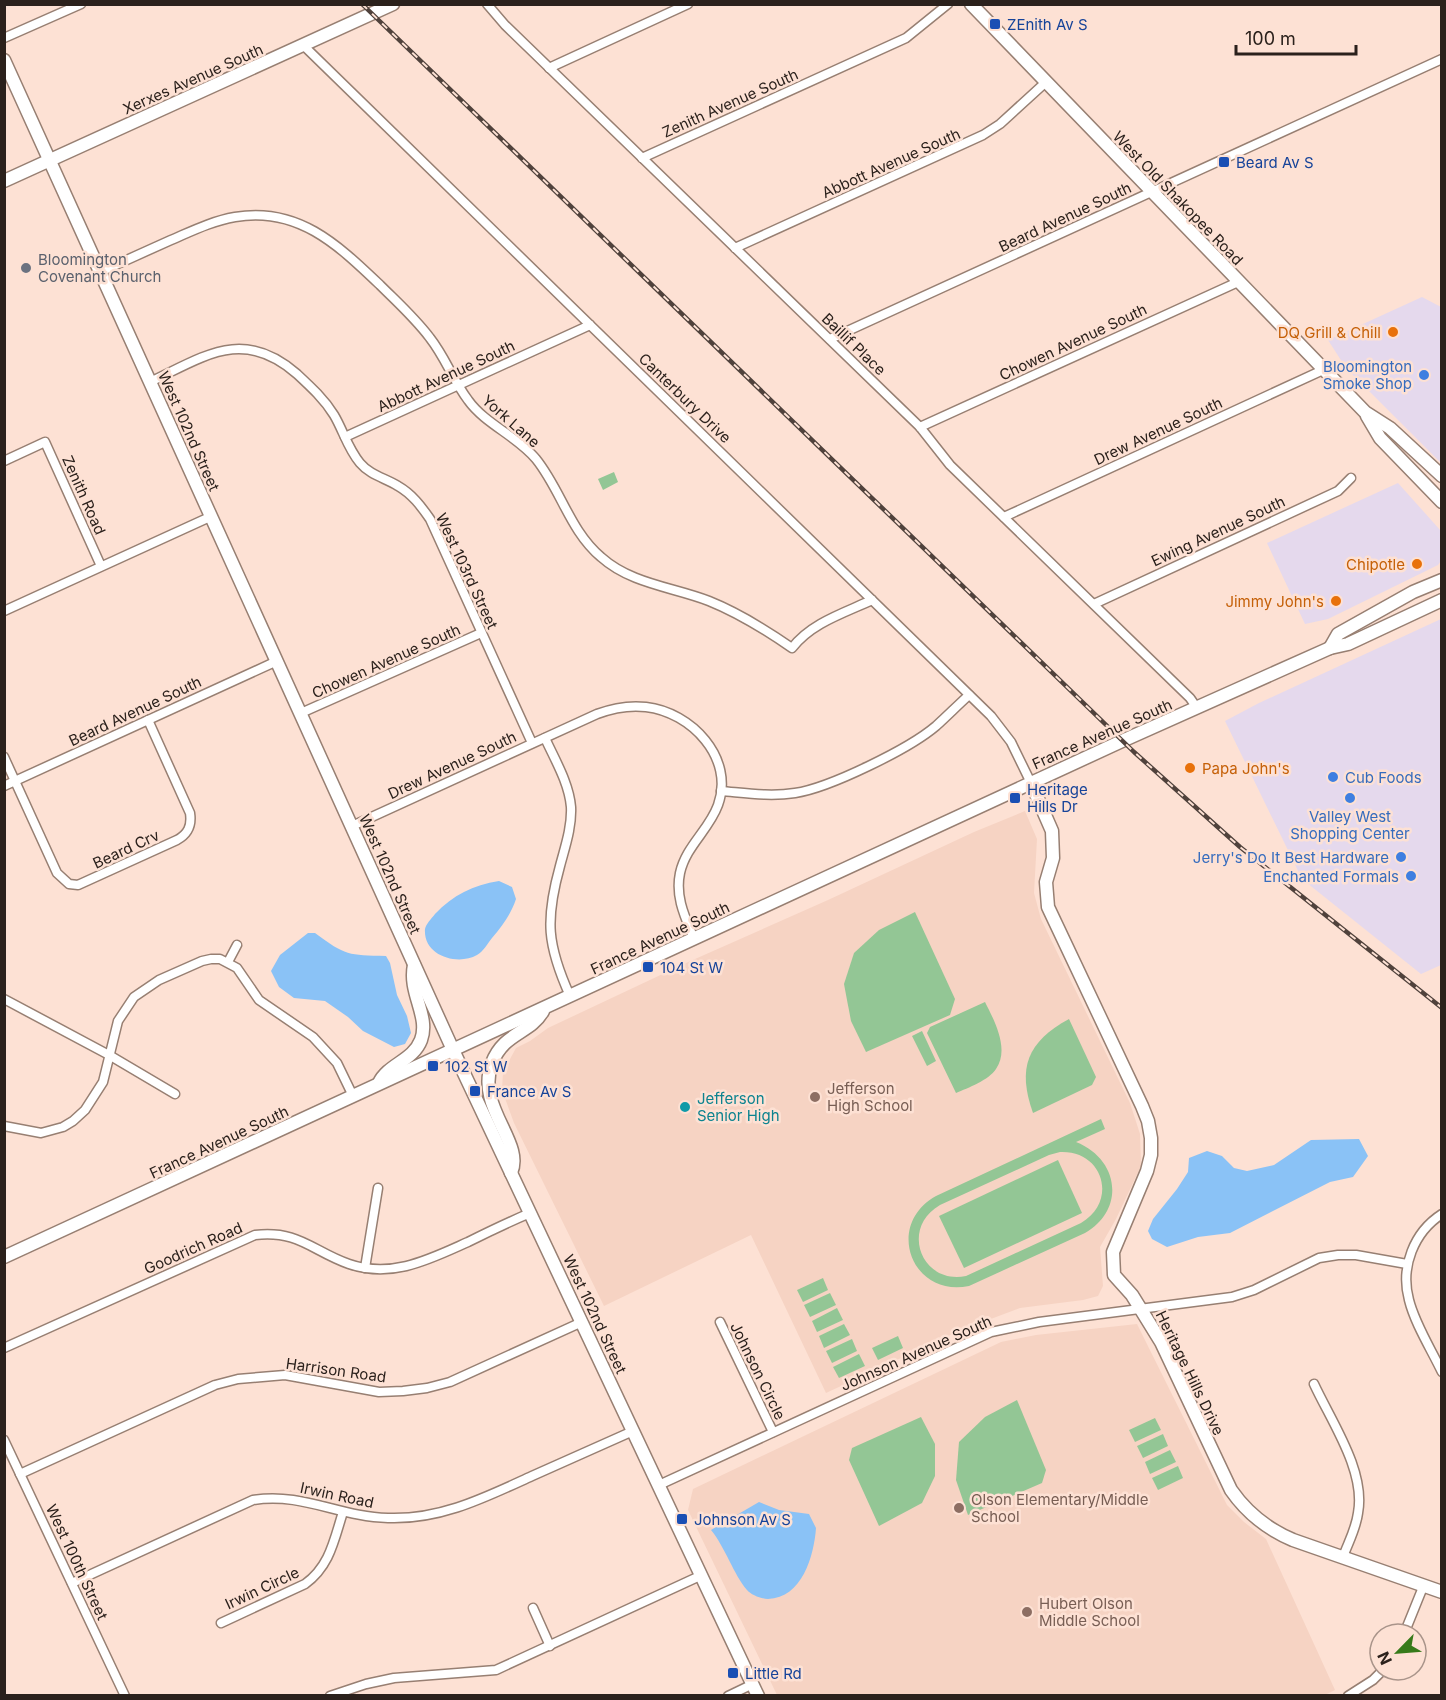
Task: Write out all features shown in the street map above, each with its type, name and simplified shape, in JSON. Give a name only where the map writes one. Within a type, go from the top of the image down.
[{"type":"street","points":[[4,38],[81,4]]},
{"type":"street","name":"Xerxes Avenue South","points":[[4,181],[393,4]]},
{"type":"street","name":"Baillif Place","points":[[487,4],[549,68],[920,427],[950,465],[1190,698],[1197,708]]},
{"type":"street","points":[[549,68],[688,4]]},
{"type":"street","name":"Zenith Avenue South","points":[[642,158],[906,38],[948,4]]},
{"type":"street","name":"West Old Shakopee Road","points":[[973,5],[1323,370],[1365,412],[1390,428],[1442,476]]},
{"type":"street","name":"Canterbury Drive","points":[[303,45],[969,694],[1002,728],[1031,783]]},
{"type":"street","name":"Beard Avenue South","points":[[830,339],[1442,59]]},
{"type":"street","name":"West 102nd Street","points":[[4,60],[453,1050],[756,1690]]},
{"type":"street","name":"Abbott Avenue South","points":[[735,248],[982,135],[1000,124],[1046,82]]},
{"type":"street","name":"York Lane","points":[[100,272],[216,221],[256,215],[296,222],[331,240],[415,320],[442,355],[469,402],[514,438],[535,459],[553,484],[576,529],[602,558],[618,570],[635,578],[710,602],[738,615],[792,648],[800,638],[818,625],[872,600]]},
{"type":"street","name":"Chowen Avenue South","points":[[920,427],[1238,282]]},
{"type":"street","name":"Abbott Avenue South","points":[[345,437],[590,325]]},
{"type":"street","name":"West 103rd Street","points":[[150,381],[206,356],[237,348],[268,354],[282,362],[315,391],[334,415],[357,460],[365,469],[399,486],[421,506],[430,519],[532,743]]},
{"type":"street","name":"Drew Avenue South","points":[[1004,517],[1323,370]]},
{"type":"street","name":"West Old Shakopee Road","points":[[1365,412],[1380,438],[1442,502]]},
{"type":"street","name":"Zenith Road","points":[[4,461],[45,442],[101,566]]},
{"type":"street","name":"Ewing Avenue South","points":[[1094,604],[1338,491],[1351,478]]},
{"type":"street","points":[[4,611],[212,516]]},
{"type":"street","name":"France Avenue South","points":[[1330,648],[1338,634],[1440,579]]},
{"type":"street","name":"France Avenue South","points":[[4,1257],[1031,783],[1330,648],[1348,644],[1442,600]]},
{"type":"street","name":"Chowen Avenue South","points":[[301,713],[481,633]]},
{"type":"street","name":"Beard Avenue South","points":[[4,786],[277,661]]},
{"type":"street","points":[[721,791],[778,795],[796,793],[830,783],[912,743],[934,727],[969,694]]},
{"type":"street","points":[[570,996],[554,957],[549,921],[554,886],[570,825],[571,807],[568,790],[545,738],[597,714],[613,708],[634,706],[666,712],[681,719],[695,730],[707,742],[717,760],[721,774],[718,805],[683,860],[679,874],[680,903],[694,939]]},
{"type":"street","name":"Beard Crv","points":[[15,781],[57,873],[69,884],[86,883],[185,836],[189,829],[190,813],[148,720]]},
{"type":"street","name":"Drew Avenue South","points":[[352,826],[545,738]]},
{"type":"street","points":[[4,757],[15,781]]},
{"type":"street","name":"Heritage Hills Drive","points":[[1031,783],[1052,831],[1053,858],[1046,882],[1048,907],[1148,1121],[1151,1138],[1151,1155],[1147,1171],[1113,1252],[1114,1275],[1141,1309],[1161,1342],[1231,1490],[1255,1518],[1281,1535],[1442,1592]]},
{"type":"street","points":[[228,962],[237,945]]},
{"type":"street","points":[[4,1126],[41,1133],[63,1127],[73,1121],[85,1110],[103,1082],[109,1066],[109,1054],[118,1021],[134,997],[146,988],[202,961],[220,959],[237,968],[259,1000],[271,1010],[299,1026],[326,1049],[341,1071],[353,1096]]},
{"type":"street","points":[[378,1085],[383,1075],[408,1059],[421,1040],[424,1025],[414,988],[414,964]]},
{"type":"street","points":[[4,999],[109,1054],[174,1094]]},
{"type":"street","points":[[511,1173],[515,1159],[492,1106],[487,1082],[489,1071],[494,1058],[507,1040],[538,1018],[545,1008]]},
{"type":"street","points":[[365,1268],[378,1188]]},
{"type":"street","name":"Goodrich Road","points":[[4,1348],[255,1235],[269,1233],[295,1237],[333,1257],[365,1268],[389,1270],[427,1261],[530,1213]]},
{"type":"street","points":[[1442,1214],[1427,1225],[1418,1237],[1407,1264],[1406,1277],[1409,1301],[1442,1372]]},
{"type":"street","name":"Johnson Avenue South","points":[[659,1485],[991,1332],[1039,1322],[1232,1297],[1254,1290],[1302,1265],[1329,1256],[1356,1255],[1407,1264]]},
{"type":"street","name":"Harrison Road","points":[[20,1474],[215,1385],[250,1378],[285,1376],[309,1378],[379,1392],[427,1388],[450,1382],[582,1322]]},
{"type":"street","name":"Johnson Circle","points":[[720,1322],[773,1432]]},
{"type":"street","points":[[1314,1384],[1352,1462],[1357,1479],[1358,1513],[1342,1557]]},
{"type":"street","name":"Irwin Road","points":[[72,1582],[253,1500],[271,1497],[289,1498],[343,1512],[388,1518],[411,1518],[457,1509],[633,1431]]},
{"type":"street","name":"West 100th Street","points":[[4,1440],[125,1695]]},
{"type":"street","name":"Irwin Circle","points":[[221,1623],[314,1578],[327,1560],[343,1512]]},
{"type":"street","points":[[330,1695],[394,1678],[496,1670],[702,1575]]},
{"type":"street","points":[[1409,1622],[1423,1587]]},
{"type":"street","points":[[533,1608],[550,1646]]},
{"type":"street","points":[[1348,1695],[1370,1682]]},
{"type":"street","points":[[728,1695],[756,1690]]},
{"type":"shaded area","points":[[1422,297],[1441,307],[1441,463],[1346,368],[1328,340]]},
{"type":"shaded area","points":[[1398,483],[1441,531],[1441,561],[1438,565],[1328,619],[1305,624],[1267,543]]},
{"type":"shaded area","points":[[1441,619],[1441,965],[1421,974],[1302,879],[1225,721]]},
{"type":"shaded area","name":"Jefferson High School","points":[[1025,811],[1037,839],[1034,893],[1041,919],[1130,1103],[1140,1134],[1141,1166],[1100,1247],[1103,1286],[1098,1296],[1020,1308],[959,1331],[826,1393],[751,1235],[604,1306],[514,1123],[502,1090],[503,1072],[516,1048],[548,1028],[686,963]]},
{"type":"shaded area","name":"Olson Elementary/Middle School","points":[[1137,1324],[1227,1505],[1266,1539],[1335,1690],[1323,1696],[777,1695],[688,1510],[693,1489],[1001,1342],[1036,1335]]},
{"type":"green space","points":[[614,472],[618,482],[603,490],[598,479]]},
{"type":"green space","points":[[915,912],[955,999],[950,1015],[866,1052],[851,1021],[844,984],[854,953],[879,930]]},
{"type":"green space","points":[[985,1002],[999,1035],[1000,1061],[988,1077],[956,1093],[927,1033],[930,1027]]},
{"type":"green space","points":[[1069,1019],[1096,1077],[1092,1085],[1033,1113],[1026,1083],[1029,1058],[1043,1037]]},
{"type":"green space","points":[[922,1031],[936,1061],[927,1066],[912,1036]]},
{"type":"green space","points":[[1101,1119],[1105,1129],[1076,1142],[1101,1160],[1109,1172],[1112,1198],[1107,1211],[1098,1223],[1085,1233],[969,1286],[949,1287],[932,1281],[920,1270],[912,1256],[909,1240],[911,1224],[920,1209],[936,1196]],"holes":[[[1060,1152],[1075,1154],[1087,1159],[1096,1168],[1101,1179],[1100,1203],[1093,1214],[1081,1223],[966,1276],[950,1276],[937,1272],[927,1264],[921,1252],[919,1240],[921,1227],[928,1215],[940,1205],[1049,1155]]]},
{"type":"green space","points":[[1058,1160],[1082,1213],[964,1268],[939,1216]]},
{"type":"green space","points":[[823,1278],[828,1290],[803,1302],[797,1290]]},
{"type":"green space","points":[[830,1293],[836,1305],[810,1317],[804,1305]]},
{"type":"green space","points":[[837,1308],[843,1320],[817,1332],[812,1321]]},
{"type":"green space","points":[[844,1324],[850,1335],[824,1348],[819,1336]]},
{"type":"green space","points":[[898,1336],[903,1348],[878,1360],[872,1348]]},
{"type":"green space","points":[[852,1339],[857,1351],[832,1363],[826,1351]]},
{"type":"green space","points":[[859,1354],[865,1366],[839,1378],[833,1367]]},
{"type":"green space","points":[[1017,1400],[1046,1470],[1042,1483],[968,1515],[956,1480],[959,1442],[985,1417]]},
{"type":"green space","points":[[921,1417],[935,1444],[935,1476],[922,1503],[879,1526],[849,1460],[852,1448]]},
{"type":"green space","points":[[1155,1418],[1161,1430],[1135,1442],[1129,1430]]},
{"type":"green space","points":[[1163,1434],[1168,1446],[1143,1458],[1137,1446]]},
{"type":"green space","points":[[1170,1450],[1176,1462],[1150,1474],[1145,1462]]},
{"type":"green space","points":[[1178,1466],[1183,1478],[1158,1490],[1152,1478]]},
{"type":"water","points":[[499,881],[512,887],[516,899],[512,910],[483,950],[477,955],[461,959],[452,959],[436,952],[426,938],[425,929],[435,914],[449,901],[464,892]]},
{"type":"water","points":[[308,933],[315,933],[348,953],[386,956],[411,1033],[405,1044],[394,1047],[363,1031],[325,1001],[294,998],[279,987],[271,971],[280,955]]},
{"type":"water","points":[[1359,1139],[1368,1156],[1353,1177],[1330,1182],[1230,1233],[1198,1237],[1167,1247],[1152,1239],[1148,1231],[1153,1219],[1188,1172],[1189,1158],[1207,1151],[1222,1156],[1234,1168],[1247,1171],[1274,1165],[1311,1140]]},
{"type":"water","points":[[759,1502],[779,1510],[809,1514],[816,1528],[809,1563],[798,1583],[780,1597],[768,1599],[751,1594],[747,1590],[711,1530]]},
{"type":"railway","points":[[362,4],[1134,752],[1240,847],[1442,1008]]},
{"type":"place","name":"ZEnith Av S","points":[[995,24]]},
{"type":"place","name":"Beard Av S","points":[[1224,162]]},
{"type":"place","name":"Bloomington Covenant Church","points":[[26,268]]},
{"type":"place","name":"DQ Grill & Chill","points":[[1393,332]]},
{"type":"place","name":"Bloomington Smoke Shop","points":[[1424,375]]},
{"type":"place","name":"Chipotle","points":[[1417,564]]},
{"type":"place","name":"Jimmy John's","points":[[1336,601]]},
{"type":"place","name":"Papa John's","points":[[1190,768]]},
{"type":"place","name":"Cub Foods","points":[[1333,777]]},
{"type":"place","name":"Heritage Hills Dr","points":[[1015,798]]},
{"type":"place","name":"Valley West Shopping Center","points":[[1350,798]]},
{"type":"place","name":"Jerry's Do It Best Hardware","points":[[1401,857]]},
{"type":"place","name":"Enchanted Formals","points":[[1411,876]]},
{"type":"place","name":"104 St W","points":[[648,967]]},
{"type":"place","name":"102 St W","points":[[433,1066]]},
{"type":"place","name":"France Av S","points":[[475,1091]]},
{"type":"place","name":"Jefferson High School","points":[[815,1097]]},
{"type":"place","name":"Jefferson Senior High","points":[[685,1107]]},
{"type":"place","name":"Olson Elementary/Middle School","points":[[959,1508]]},
{"type":"place","name":"Johnson Av S","points":[[682,1519]]},
{"type":"place","name":"Hubert Olson Middle School","points":[[1027,1612]]},
{"type":"place","name":"Little Rd","points":[[733,1673]]}]
